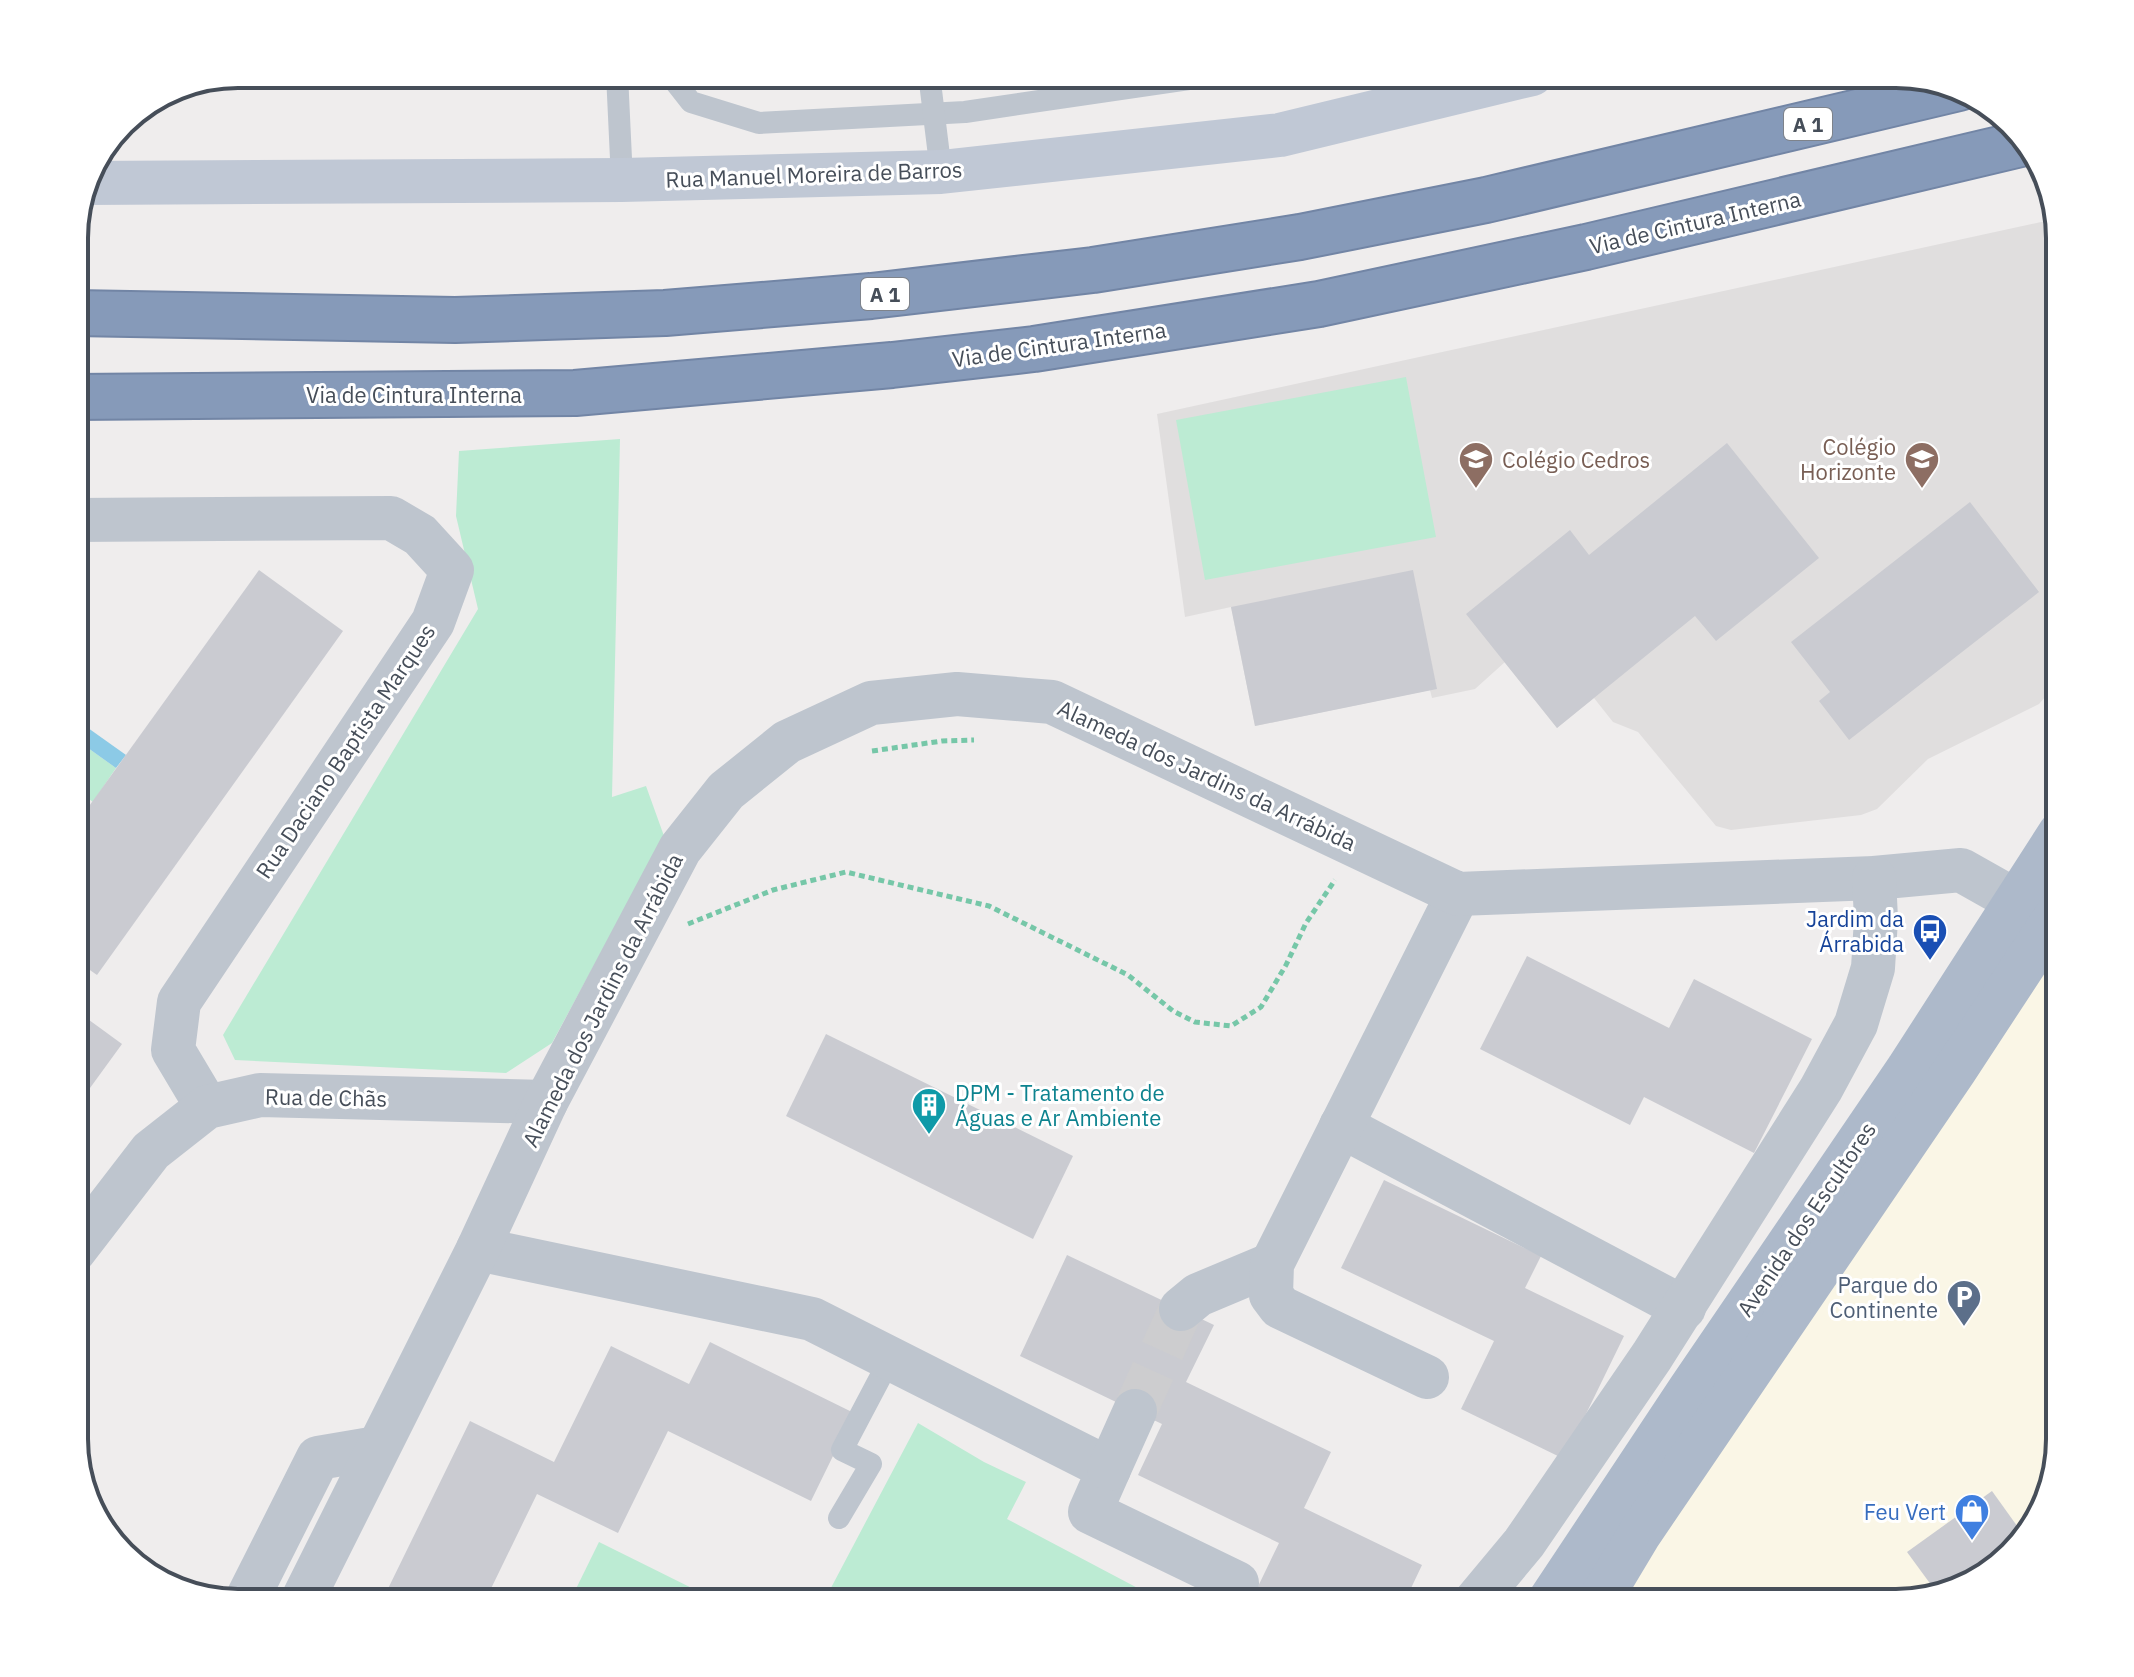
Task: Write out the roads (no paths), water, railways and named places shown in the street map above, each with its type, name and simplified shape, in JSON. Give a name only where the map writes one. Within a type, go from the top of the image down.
[{"type":"highway","name":"A 1","points":[[88,312],[455,320],[665,313],[871,296],[1093,270],[1300,237],[1486,200],[1935,94]]},
{"type":"highway","name":"Via de Cintura Interna","points":[[88,397],[575,393],[727,381],[1034,349],[1319,304],[1586,247],[2014,146]]},
{"type":"main road","name":"Avenida dos Escultores","points":[[1557,1589],[1908,1069],[2046,855]]},
{"type":"main road","name":"Avenida dos Escultores","points":[[1606,1589],[1640,1533],[2046,931]]},
{"type":"street","name":"Rua Manuel Moreira de Barros","points":[[98,183],[622,180],[941,172],[1280,135],[1474,88]]},
{"type":"street","name":"Rua Daciano Baptista Marques","points":[[88,520],[391,518],[420,535],[452,570],[433,622],[179,1002],[173,1050],[207,1107]]},
{"type":"street","name":"Alameda dos Jardins da Arrábida","points":[[308,1589],[478,1249],[546,1102],[680,849],[726,791],[787,742],[871,703],[957,694],[1052,702],[1458,894],[1874,878],[1961,870],[2016,901]]},
{"type":"street","points":[[1486,1589],[1524,1543],[1684,1308],[1821,1089],[1856,1024],[1873,968],[1876,919],[1874,878]]},
{"type":"street","points":[[1427,1377],[1280,1307],[1271,1295],[1272,1264],[1458,894]]},
{"type":"street","name":"Rua de Chãs","points":[[88,1233],[151,1151],[207,1107],[260,1095],[546,1102]]},
{"type":"street","points":[[1341,1126],[1684,1308]]},
{"type":"street","points":[[478,1249],[812,1319],[1109,1469]]},
{"type":"street","points":[[1181,1309],[1198,1295],[1272,1264]]},
{"type":"street","points":[[1135,1411],[1090,1512],[1237,1583]]},
{"type":"street","points":[[252,1589],[318,1458],[377,1448]]},
{"type":"lane","points":[[618,88],[622,180]]},
{"type":"lane","points":[[680,88],[691,102],[759,123],[965,112],[1128,88]]},
{"type":"lane","points":[[930,88],[941,172]]},
{"type":"lane","points":[[839,1518],[871,1464],[842,1450],[890,1359]]},
{"type":"water","points":[[88,728],[126,755],[116,768],[88,748]]},
{"type":"tunnel","points":[[1135,1411],[1181,1309]]},
{"type":"place","name":"Colégio Cedros","points":[[1476,490]]},
{"type":"place","name":"Colégio Horizonte","points":[[1922,490]]},
{"type":"place","name":"Jardim da Árrabida","points":[[1930,962]]},
{"type":"place","name":"DPM - Tratamento de Águas e Ar Ambiente","points":[[929,1136]]},
{"type":"place","name":"Parque do Continente","points":[[1964,1328]]},
{"type":"place","name":"Feu Vert","points":[[1972,1542]]}]
